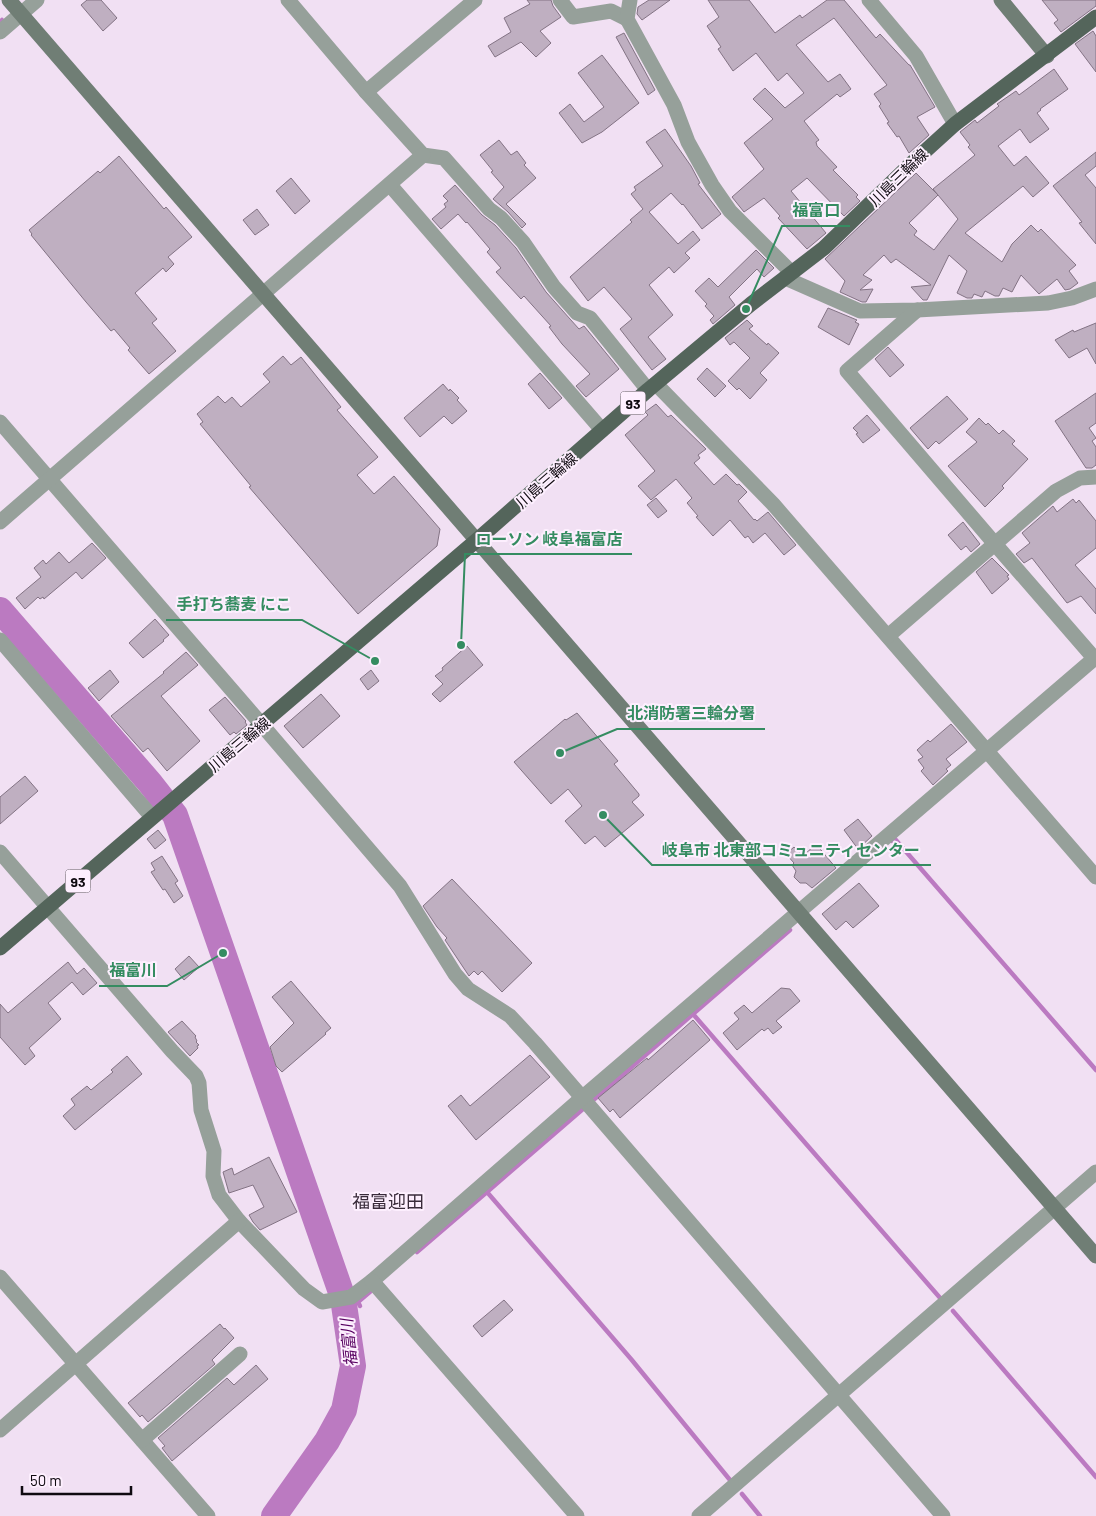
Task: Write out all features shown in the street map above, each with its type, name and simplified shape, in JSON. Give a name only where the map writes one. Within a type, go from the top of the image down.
[{"type":"main road","name":"川島三輪線","points":[[0,948],[262,725],[652,387],[751,304],[824,248],[955,124],[1096,17]]},
{"type":"street","points":[[9,0],[1096,1256]]},
{"type":"street","points":[[0,32],[37,0]]},
{"type":"street","points":[[288,0],[423,156],[444,158],[489,209],[501,218],[523,242],[554,287],[577,313],[590,318],[652,387],[773,504],[1096,877]]},
{"type":"street","points":[[366,92],[475,0]]},
{"type":"street","points":[[560,0],[573,17],[611,11],[627,19],[674,106],[688,142],[712,186],[730,211],[788,276],[860,311],[1048,303],[1096,290]]},
{"type":"street","points":[[627,19],[630,0]]},
{"type":"street","points":[[869,0],[916,56],[955,124]]},
{"type":"street","points":[[1000,0],[1047,56]]},
{"type":"street","points":[[0,522],[423,156]]},
{"type":"street","points":[[390,185],[602,430]]},
{"type":"street","points":[[0,852],[172,1052],[196,1076],[199,1083],[201,1110],[214,1151],[213,1176],[219,1195],[239,1221],[304,1289],[322,1302],[346,1298],[375,1284],[587,1102],[799,913],[1095,657],[994,544],[848,371],[917,310]]},
{"type":"street","points":[[0,422],[400,886],[455,974],[468,989],[510,1016],[587,1102],[943,1516]]},
{"type":"street","points":[[888,636],[1056,491],[1080,478],[1096,477]]},
{"type":"street","points":[[0,640],[154,815]]},
{"type":"street","points":[[699,1516],[1096,1172]]},
{"type":"street","points":[[0,1430],[239,1221]]},
{"type":"street","points":[[0,1277],[208,1516]]},
{"type":"street","points":[[375,1284],[577,1516]]},
{"type":"street","points":[[142,1440],[240,1354]]},
{"type":"building","points":[[87,0],[101,0],[117,18],[103,31],[81,5]]},
{"type":"building","points":[[527,0],[551,0],[561,17],[540,31],[551,43],[536,57],[521,42],[495,57],[488,46],[511,32],[504,18],[530,4]]},
{"type":"building","points":[[649,0],[670,0],[642,20],[637,14],[638,7]]},
{"type":"building","points":[[708,0],[749,0],[775,33],[800,15],[802,18],[827,0],[844,0],[876,38],[880,34],[910,65],[935,107],[917,117],[929,135],[909,153],[899,136],[897,137],[887,123],[889,122],[879,106],[881,104],[874,94],[887,85],[834,18],[796,45],[828,82],[840,74],[851,89],[840,97],[837,94],[804,121],[819,140],[816,142],[817,146],[837,167],[833,170],[858,195],[856,197],[860,201],[844,216],[807,178],[791,191],[826,233],[807,249],[778,218],[780,216],[764,198],[744,212],[732,197],[764,169],[744,143],[773,119],[753,99],[765,88],[785,108],[804,93],[787,73],[778,81],[756,53],[733,71],[718,49],[721,47],[707,26],[719,17]]},
{"type":"building","points":[[1042,0],[1096,0],[1096,6],[1061,32],[1054,23],[1058,20]]},
{"type":"building","points":[[1093,31],[1096,36],[1096,72],[1075,44]]},
{"type":"building","points":[[624,33],[655,90],[648,95],[616,37]]},
{"type":"building","points":[[602,55],[639,103],[602,132],[582,143],[559,113],[570,104],[584,122],[604,107],[578,73]]},
{"type":"building","points":[[1054,69],[1068,89],[1037,113],[1049,129],[1030,143],[1020,129],[998,146],[1014,166],[1026,156],[1049,183],[1033,197],[1023,186],[965,233],[1002,262],[1012,244],[1031,225],[1038,232],[1041,229],[1076,265],[1069,271],[1078,283],[1065,290],[1057,279],[1039,294],[1021,275],[1012,292],[1003,288],[999,296],[985,291],[982,297],[974,294],[972,298],[967,298],[957,293],[967,271],[949,255],[927,300],[923,300],[911,287],[931,285],[896,259],[891,263],[884,255],[863,275],[872,280],[860,290],[873,289],[866,302],[840,292],[845,281],[825,259],[916,173],[938,195],[933,189],[975,155],[960,132],[975,120],[977,123],[999,106],[997,104],[1016,91],[1019,95]],"holes":[[[938,195],[958,219],[934,250],[914,235],[917,231],[909,223]]]},
{"type":"building","points":[[665,129],[691,166],[700,183],[698,184],[721,214],[702,229],[683,204],[671,193],[649,212],[678,244],[693,231],[700,240],[685,253],[690,258],[674,273],[669,267],[649,285],[673,315],[648,337],[666,359],[652,370],[620,329],[632,319],[604,287],[588,301],[570,277],[632,222],[630,220],[643,209],[631,194],[636,190],[634,187],[663,166],[646,142]]},
{"type":"building","points":[[499,140],[511,155],[517,151],[526,163],[524,165],[536,178],[506,204],[526,224],[522,228],[493,199],[504,187],[480,155]]},
{"type":"building","points":[[1096,152],[1096,166],[1085,175],[1096,188],[1096,244],[1079,223],[1082,222],[1053,186]]},
{"type":"building","points":[[119,156],[164,209],[166,207],[192,237],[168,257],[174,264],[166,272],[163,268],[135,293],[157,319],[152,323],[176,351],[149,374],[128,350],[130,348],[114,329],[111,331],[86,302],[31,235],[29,230],[98,171],[100,173]]},
{"type":"building","points":[[291,178],[310,201],[295,214],[276,191]]},
{"type":"building","points":[[455,185],[516,248],[546,292],[579,329],[584,326],[619,369],[586,397],[576,386],[590,374],[562,344],[549,327],[551,326],[524,296],[521,299],[496,272],[501,268],[487,252],[490,249],[467,222],[458,214],[441,229],[432,219],[446,207],[444,204],[448,201],[443,196]]},
{"type":"building","points":[[257,209],[269,225],[255,235],[243,220]]},
{"type":"building","points":[[756,250],[774,268],[764,277],[757,269],[729,297],[735,305],[713,324],[710,320],[714,316],[705,306],[707,304],[695,291],[709,278],[718,287]]},
{"type":"building","points":[[828,308],[857,320],[855,322],[859,324],[849,345],[818,327]]},
{"type":"building","points":[[747,320],[753,326],[749,329],[779,353],[760,373],[767,380],[750,399],[739,388],[737,390],[728,381],[750,358],[734,342],[730,345],[725,338]]},
{"type":"building","points":[[1096,323],[1096,364],[1087,348],[1069,358],[1055,340],[1073,330],[1074,332]]},
{"type":"building","points":[[888,347],[904,365],[890,377],[875,359]]},
{"type":"building","points":[[283,356],[291,365],[301,357],[341,407],[337,410],[378,457],[357,475],[374,494],[394,476],[440,529],[437,546],[358,614],[249,487],[251,486],[200,424],[203,422],[197,414],[218,396],[225,403],[232,397],[241,407],[270,382],[263,374]]},
{"type":"building","points":[[707,368],[726,386],[715,397],[697,379]]},
{"type":"building","points":[[540,373],[562,398],[549,409],[528,384]]},
{"type":"building","points":[[443,384],[459,398],[457,400],[467,411],[452,424],[444,416],[420,437],[404,418]]},
{"type":"building","points":[[1096,393],[1096,423],[1089,428],[1096,438],[1092,441],[1096,447],[1096,465],[1092,468],[1086,468],[1055,421]]},
{"type":"building","points":[[947,396],[968,419],[939,444],[936,441],[928,449],[910,428]]},
{"type":"building","points":[[656,404],[668,417],[671,415],[706,449],[698,455],[700,458],[694,463],[714,485],[726,474],[747,492],[738,501],[754,520],[757,521],[768,512],[796,545],[784,555],[765,533],[753,543],[748,536],[745,538],[730,520],[713,536],[696,517],[698,516],[687,503],[692,498],[676,479],[651,500],[638,486],[655,471],[625,435],[648,415],[645,412]]},
{"type":"building","points":[[867,415],[880,430],[863,443],[853,428]]},
{"type":"building","points":[[979,418],[986,425],[988,423],[999,434],[1003,430],[1015,441],[1012,444],[1028,459],[985,507],[948,466],[977,442],[966,432]]},
{"type":"building","points":[[656,498],[667,511],[658,518],[647,505]]},
{"type":"building","points":[[1073,499],[1076,503],[1079,500],[1096,521],[1096,548],[1075,565],[1096,589],[1096,614],[1081,596],[1067,603],[1032,558],[1024,563],[1016,554],[1030,543],[1022,533],[1053,506],[1057,512]]},
{"type":"building","points":[[963,522],[980,544],[971,552],[966,546],[961,550],[948,535]]},
{"type":"building","points":[[92,543],[106,558],[82,579],[76,572],[44,599],[43,597],[40,599],[38,597],[25,609],[16,598],[41,577],[34,568],[43,560],[46,564],[59,552],[69,563]]},
{"type":"building","points":[[992,558],[1009,575],[1007,576],[1009,579],[992,594],[976,572]]},
{"type":"building","points":[[155,619],[169,635],[143,658],[129,643]]},
{"type":"building","points":[[467,646],[483,665],[440,702],[432,694],[443,684],[435,676]]},
{"type":"building","points":[[186,652],[198,665],[161,696],[200,741],[167,771],[148,748],[143,752],[111,716],[164,673]]},
{"type":"building","points":[[110,670],[119,682],[99,701],[88,688]]},
{"type":"building","points":[[371,670],[379,681],[368,690],[360,679]]},
{"type":"building","points":[[321,694],[340,716],[303,748],[284,726]]},
{"type":"building","points":[[225,697],[246,721],[247,725],[236,734],[234,732],[230,735],[209,710]]},
{"type":"building","points":[[577,713],[618,761],[614,764],[639,794],[632,802],[644,815],[605,847],[595,836],[585,844],[565,821],[582,806],[568,789],[551,804],[514,762],[565,719]]},
{"type":"building","points":[[951,724],[967,742],[946,759],[951,765],[946,769],[948,771],[933,785],[921,771],[924,768],[918,760],[923,757],[917,750],[928,740],[930,742]]},
{"type":"building","points":[[25,776],[38,791],[0,824],[0,797]]},
{"type":"building","points":[[858,819],[872,836],[858,849],[844,830]]},
{"type":"building","points":[[158,830],[166,840],[155,849],[147,839]]},
{"type":"building","points":[[816,844],[836,868],[812,888],[806,883],[800,883],[794,877],[796,871],[792,865],[794,863],[786,854],[794,847],[803,856]]},
{"type":"building","points":[[162,856],[178,881],[175,883],[183,896],[174,903],[151,872],[155,870],[151,863]]},
{"type":"building","points":[[452,879],[532,963],[502,992],[482,971],[478,975],[474,971],[469,976],[445,940],[447,938],[423,906]]},
{"type":"building","points":[[859,883],[879,906],[853,928],[846,921],[836,930],[822,914]]},
{"type":"building","points":[[189,956],[199,967],[184,980],[175,969]]},
{"type":"building","points":[[68,962],[77,974],[84,968],[97,983],[83,995],[72,982],[48,1003],[61,1019],[29,1048],[35,1056],[25,1065],[0,1037],[0,1004],[8,1013]]},
{"type":"building","points":[[291,981],[331,1028],[282,1072],[276,1066],[270,1047],[294,1023],[272,997]]},
{"type":"building","points":[[781,988],[790,989],[800,1001],[776,1021],[782,1027],[773,1034],[768,1028],[764,1031],[762,1029],[737,1050],[723,1033],[739,1019],[734,1013],[744,1005],[752,1013]]},
{"type":"building","points":[[693,1020],[710,1040],[620,1118],[613,1109],[610,1112],[598,1098],[647,1058],[648,1060]]},
{"type":"building","points":[[182,1021],[196,1036],[196,1042],[199,1045],[190,1056],[168,1032]]},
{"type":"building","points":[[530,1055],[550,1077],[476,1140],[448,1106],[461,1095],[470,1106]]},
{"type":"building","points":[[127,1056],[142,1074],[75,1130],[63,1116],[75,1105],[71,1099],[87,1086],[91,1090],[113,1072],[111,1070]]},
{"type":"building","points":[[269,1157],[297,1212],[260,1230],[249,1215],[264,1207],[253,1185],[229,1193],[223,1172],[232,1168],[234,1175]]},
{"type":"building","points":[[504,1300],[513,1310],[482,1337],[473,1326]]},
{"type":"building","points":[[220,1324],[234,1338],[212,1360],[215,1364],[148,1422],[142,1415],[140,1417],[128,1403]]},
{"type":"building","points":[[256,1365],[268,1379],[172,1461],[162,1448],[165,1446],[158,1438],[227,1378],[234,1385]]},
{"type":"waterway","name":"福富川","points":[[0,610],[150,783],[175,815],[343,1298],[353,1366],[344,1410],[327,1441],[274,1516]]},
{"type":"waterway","points":[[892,841],[895,839],[1096,1070]]},
{"type":"waterway","points":[[693,1014],[790,930]]},
{"type":"waterway","points":[[487,1192],[693,1014],[941,1299]]},
{"type":"waterway","points":[[417,1252],[487,1192],[631,1359],[730,1480]]},
{"type":"waterway","points":[[360,1306],[358,1302],[371,1291]]},
{"type":"waterway","name":"福富川","points":[[345,1311],[350,1310]]},
{"type":"waterway","points":[[953,1311],[1096,1477]]},
{"type":"waterway","points":[[742,1494],[760,1516]]},
{"type":"place","name":"福富口","points":[[746,309]]},
{"type":"place","name":"ローソン 岐阜福富店","points":[[461,645]]},
{"type":"place","name":"手打ち蕎麦 にこ","points":[[375,661]]},
{"type":"place","name":"北消防署三輪分署","points":[[560,753]]},
{"type":"place","name":"岐阜市 北東部コミュニティセンター","points":[[603,815]]},
{"type":"place","name":"福富川","points":[[223,953]]},
{"type":"district","name":"福富迎田","points":[[388,1201]]}]
